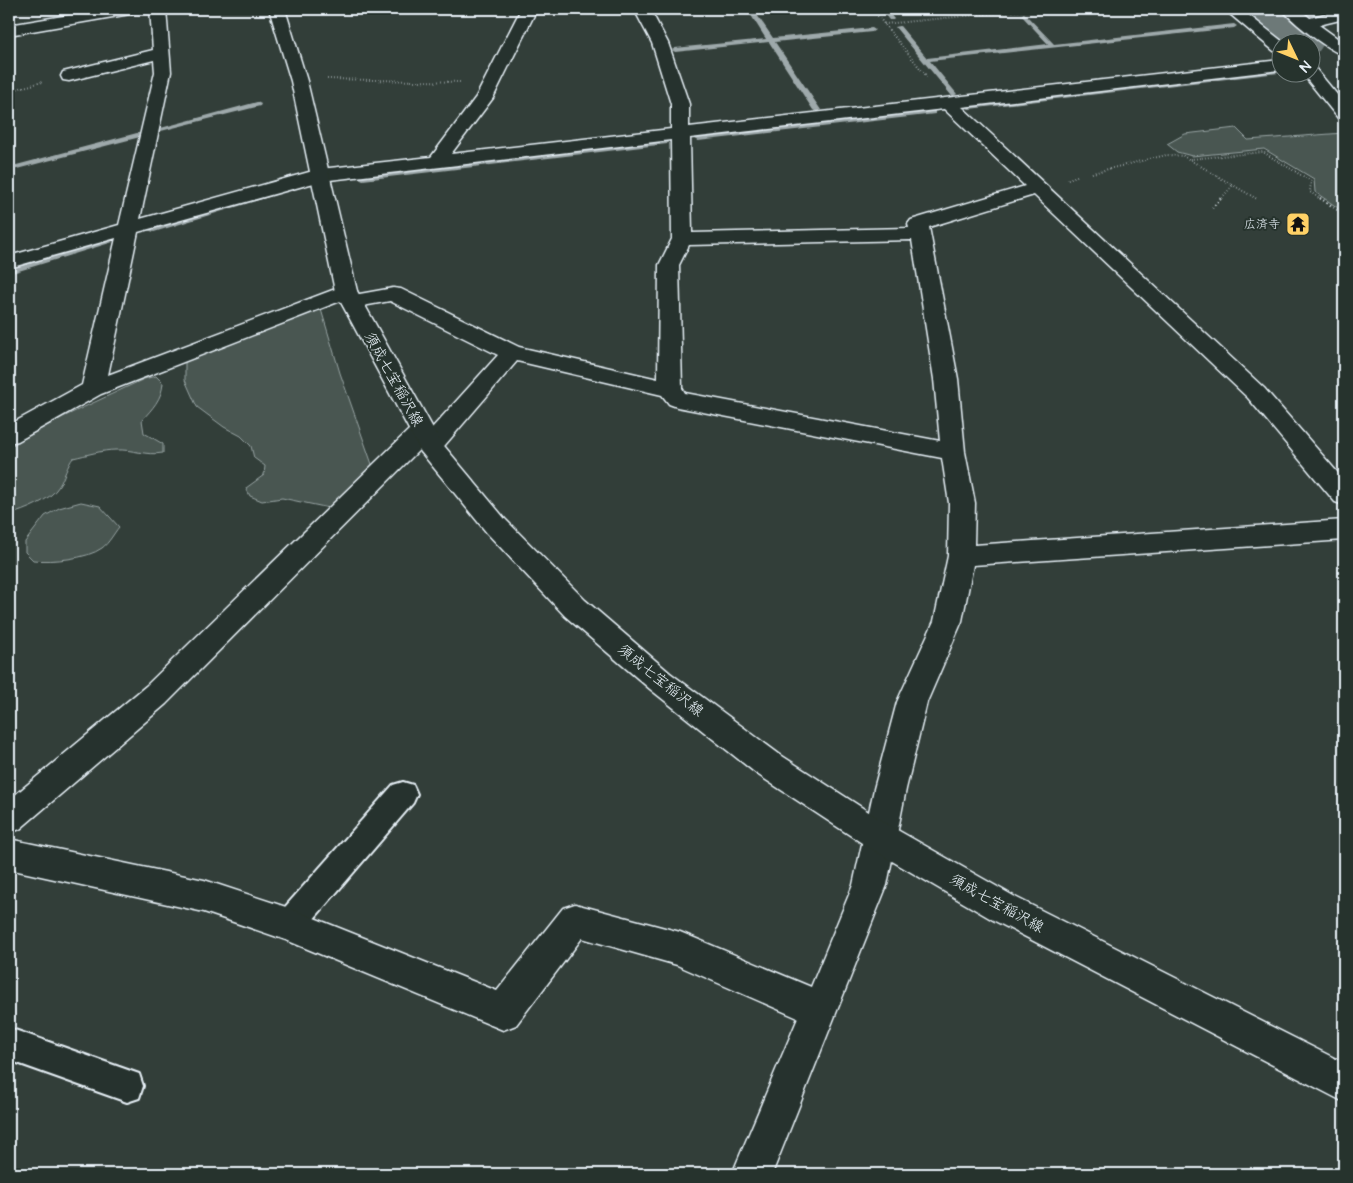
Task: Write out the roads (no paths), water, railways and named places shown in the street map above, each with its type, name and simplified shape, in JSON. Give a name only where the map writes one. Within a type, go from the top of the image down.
[{"type":"street","points":[[9,30],[130,9]]},
{"type":"street","points":[[93,389],[163,72],[158,9]]},
{"type":"street","name":"須成七宝稲沢線","points":[[277,9],[299,81],[349,297],[426,439],[496,526],[575,608],[660,681],[768,764],[880,837],[1005,909],[1344,1083]]},
{"type":"street","points":[[437,161],[484,98],[529,9]]},
{"type":"street","points":[[642,9],[660,43],[680,104],[682,239],[669,265],[670,389],[677,398],[953,452]]},
{"type":"street","points":[[1232,9],[1270,40]]},
{"type":"street","points":[[1290,9],[1324,37],[1344,50]]},
{"type":"street","points":[[1307,23],[1344,14]]},
{"type":"street","points":[[69,76],[160,53]]},
{"type":"street","points":[[1320,62],[1344,58]]},
{"type":"street","points":[[9,262],[320,175],[1270,66]]},
{"type":"street","points":[[1320,70],[1344,114]]},
{"type":"street","points":[[949,104],[1256,392],[1332,468],[1344,496]]},
{"type":"street","points":[[752,1174],[870,885],[912,702],[948,621],[961,556],[962,503],[953,452],[946,379],[918,224],[1037,188]]},
{"type":"street","points":[[682,239],[921,234]]},
{"type":"street","points":[[9,435],[93,389],[349,297],[393,294],[512,353],[670,389]]},
{"type":"street","points":[[9,819],[156,694],[426,439],[512,353]]},
{"type":"street","points":[[961,556],[1344,530]]},
{"type":"street","points":[[9,854],[204,896],[289,926],[503,1012],[575,920],[680,950],[820,1009]]},
{"type":"lane","points":[[289,926],[403,794]]},
{"type":"lane","points":[[9,1044],[127,1086]]},
{"type":"waterway","points":[[750,9],[771,40]]},
{"type":"waterway","points":[[883,9],[891,19]]},
{"type":"waterway","points":[[1261,9],[1292,32]]},
{"type":"waterway","points":[[1024,15],[1053,46]]},
{"type":"waterway","points":[[1053,46],[1234,26]]},
{"type":"waterway","points":[[898,27],[925,60]]},
{"type":"waterway","points":[[771,40],[872,30]]},
{"type":"waterway","points":[[675,50],[771,40]]},
{"type":"waterway","points":[[771,40],[817,110]]},
{"type":"waterway","points":[[925,60],[1053,46]]},
{"type":"waterway","points":[[925,60],[953,94]]},
{"type":"waterway","points":[[969,107],[1270,74]]},
{"type":"waterway","points":[[161,129],[257,104]]},
{"type":"waterway","points":[[698,139],[932,112]]},
{"type":"waterway","points":[[9,169],[137,135]]},
{"type":"waterway","points":[[363,178],[664,142]]},
{"type":"waterway","points":[[151,230],[271,195]]},
{"type":"waterway","points":[[9,272],[109,242]]},
{"type":"place","name":"広済寺","points":[[1298,224]]}]
